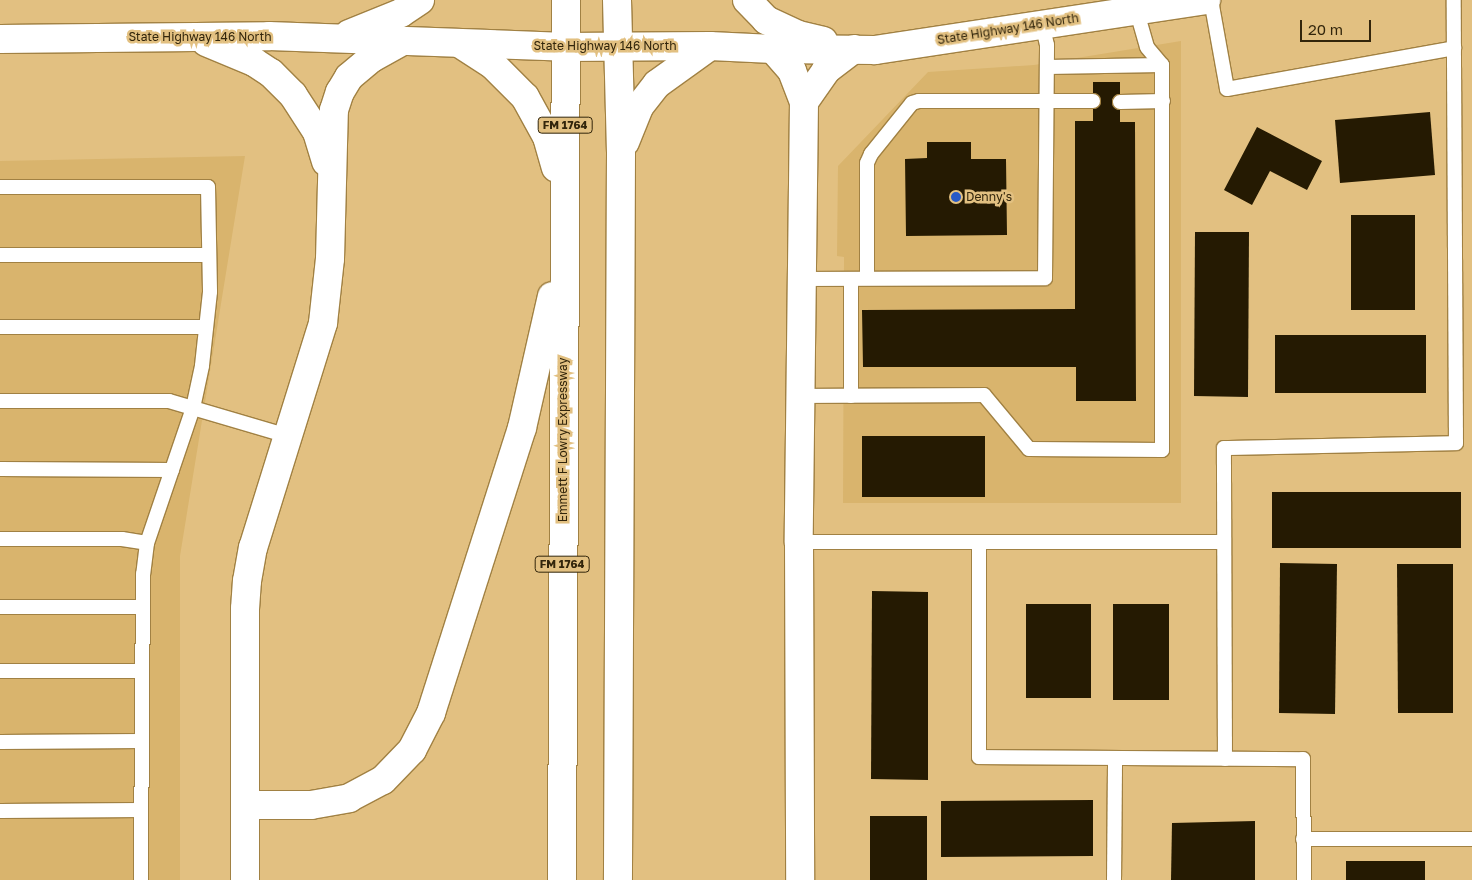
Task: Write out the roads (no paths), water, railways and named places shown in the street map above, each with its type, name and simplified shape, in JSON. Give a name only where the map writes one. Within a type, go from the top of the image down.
[{"type":"main road","points":[[338,38],[401,13],[420,0]]},
{"type":"main road","name":"Emmett F Lowry Expressway","points":[[562,880],[563,248],[566,0]]},
{"type":"main road","points":[[617,0],[621,153],[618,880]]},
{"type":"main road","points":[[747,0],[766,20],[798,35],[854,49]]},
{"type":"main road","name":"State Highway 146 North","points":[[0,38],[338,38],[566,47],[710,46],[875,50],[1136,9],[1206,0]]},
{"type":"main road","points":[[193,37],[254,62],[271,72],[294,95],[317,132],[331,178]]},
{"type":"main road","points":[[245,880],[247,581],[253,548],[323,323],[330,259],[334,110],[340,92],[349,77],[372,58],[404,41]]},
{"type":"main road","points":[[459,43],[493,65],[525,97],[547,137],[564,203]]},
{"type":"main road","points":[[621,153],[639,107],[657,84],[710,46]]},
{"type":"main road","points":[[773,49],[792,71],[804,102],[799,542],[800,880]]},
{"type":"main road","points":[[804,102],[826,70],[854,49]]},
{"type":"main road","points":[[245,804],[311,805],[349,798],[383,780],[412,750],[430,714],[522,428],[563,248]]},
{"type":"lane","points":[[1211,0],[1227,89],[1454,48]]},
{"type":"lane","points":[[1225,759],[1224,448],[1456,443],[1454,0]]},
{"type":"lane","points":[[801,396],[984,395],[1029,449],[1162,450],[1162,65],[1148,47],[1136,9]]},
{"type":"lane","points":[[802,279],[1045,278],[1047,45],[1042,24]]},
{"type":"lane","points":[[1047,67],[1162,65]]},
{"type":"lane","points":[[867,278],[867,163],[871,154],[912,103],[919,101],[1093,101]]},
{"type":"lane","points":[[1120,102],[1163,101]]},
{"type":"lane","points":[[0,187],[208,187],[210,292],[193,408],[146,543],[143,574],[141,880]]},
{"type":"lane","points":[[0,255],[209,255]]},
{"type":"lane","points":[[851,279],[851,396]]},
{"type":"lane","points":[[0,328],[206,328]]},
{"type":"lane","points":[[0,400],[169,401],[288,436]]},
{"type":"lane","points":[[0,469],[172,470]]},
{"type":"lane","points":[[0,539],[122,539],[146,543]]},
{"type":"lane","points":[[799,542],[1224,542]]},
{"type":"lane","points":[[978,542],[978,757],[1303,759],[1304,880]]},
{"type":"lane","points":[[0,607],[142,606]]},
{"type":"lane","points":[[0,671],[142,671]]},
{"type":"lane","points":[[0,742],[141,741]]},
{"type":"lane","points":[[1114,880],[1115,758]]},
{"type":"lane","points":[[0,811],[141,810]]},
{"type":"lane","points":[[1304,839],[1472,839]]},
{"type":"place","name":"Denny's","points":[[956,197]]}]
